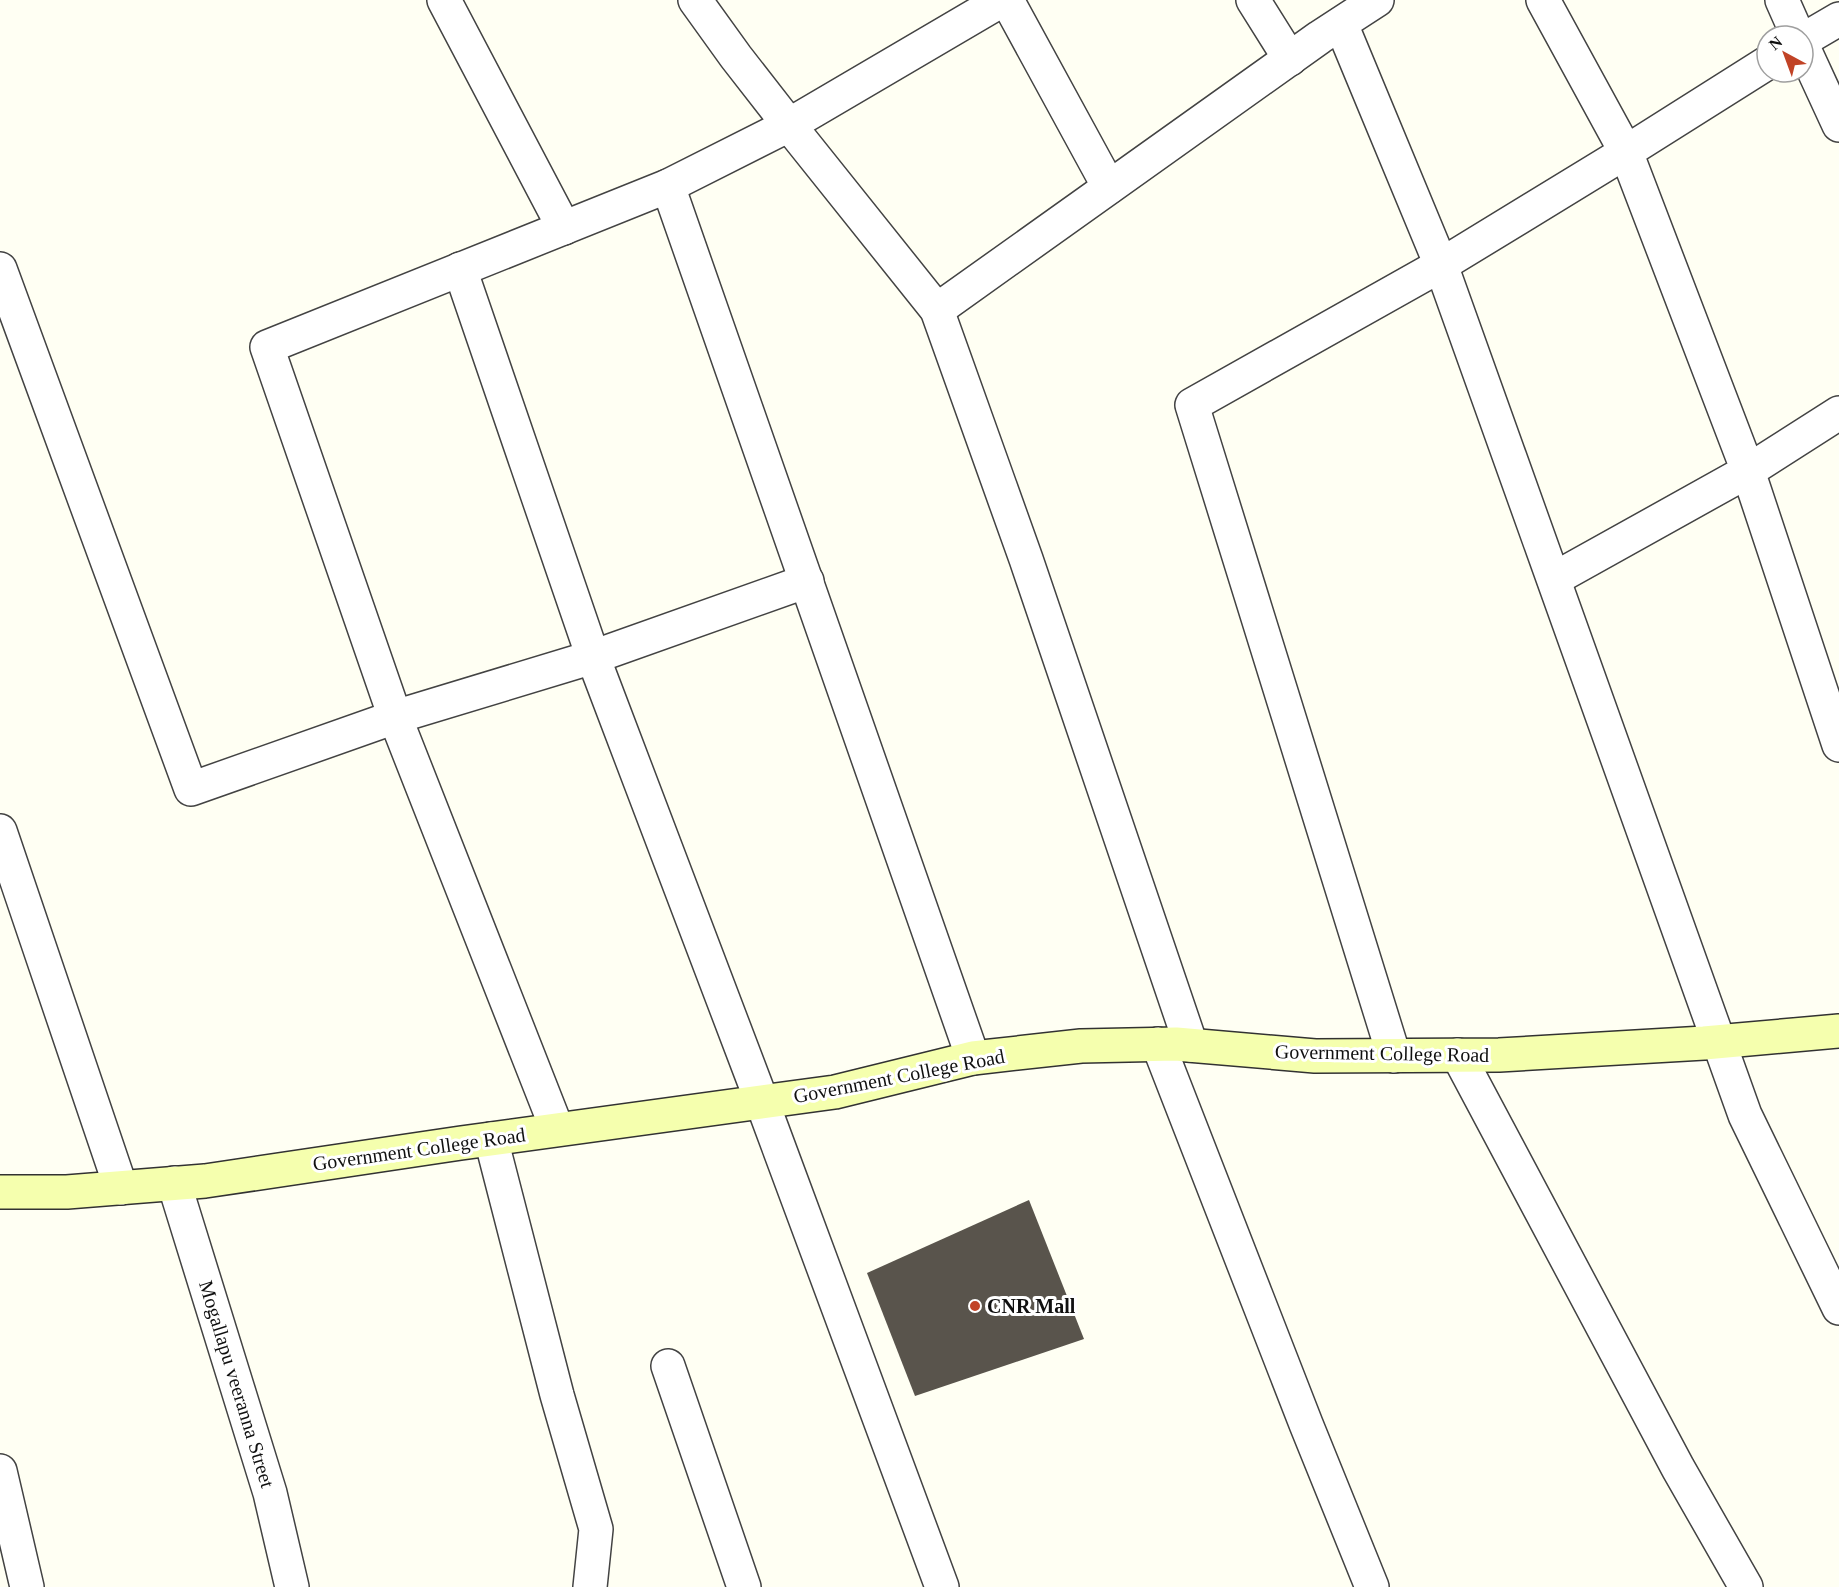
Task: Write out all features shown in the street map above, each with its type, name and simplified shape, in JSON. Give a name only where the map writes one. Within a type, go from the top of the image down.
[{"type":"main road","name":"Government College Road","points":[[0,1192],[67,1192],[205,1181],[835,1092],[974,1058],[1081,1046],[1191,1045],[1315,1056],[1499,1055],[1720,1042],[1839,1031]]},
{"type":"street","points":[[444,0],[564,228]]},
{"type":"street","points":[[695,0],[789,125],[937,310],[1026,559],[1191,1045]]},
{"type":"street","points":[[557,1130],[395,717],[267,347],[669,186],[789,125],[1002,0]]},
{"type":"street","points":[[1007,0],[1109,188]]},
{"type":"street","points":[[1253,0],[1290,59]]},
{"type":"street","points":[[937,310],[1290,59],[1377,0]]},
{"type":"street","points":[[1543,0],[1626,152],[1748,471],[1839,745]]},
{"type":"street","points":[[1782,0],[1793,24]]},
{"type":"street","points":[[1815,33],[1839,19]]},
{"type":"street","points":[[1341,24],[1441,265],[1745,1114],[1839,1308]]},
{"type":"street","points":[[1394,1056],[1192,405],[1441,265],[1755,71]]},
{"type":"street","points":[[1815,73],[1839,125]]},
{"type":"street","points":[[669,186],[974,1058]]},
{"type":"street","points":[[0,269],[191,789],[395,717],[593,657],[807,581]]},
{"type":"street","points":[[460,269],[593,657],[762,1102],[942,1587]]},
{"type":"street","points":[[1554,579],[1748,471],[1839,413]]},
{"type":"street","points":[[0,831],[121,1188]]},
{"type":"street","points":[[1158,1044],[1372,1587]]},
{"type":"street","points":[[1458,1055],[1678,1468],[1746,1587]]},
{"type":"street","points":[[491,1139],[554,1384],[596,1529],[590,1587]]},
{"type":"street","name":"Mogallapu veeranna Street","points":[[174,1183],[270,1493],[292,1587]]},
{"type":"street","points":[[668,1366],[744,1587]]},
{"type":"street","points":[[0,1471],[27,1587]]},
{"type":"building","name":"CNR Mall","points":[[1029,1200],[1084,1339],[915,1396],[867,1273]]},
{"type":"place","name":"CNR Mall","points":[[975,1306]]}]
